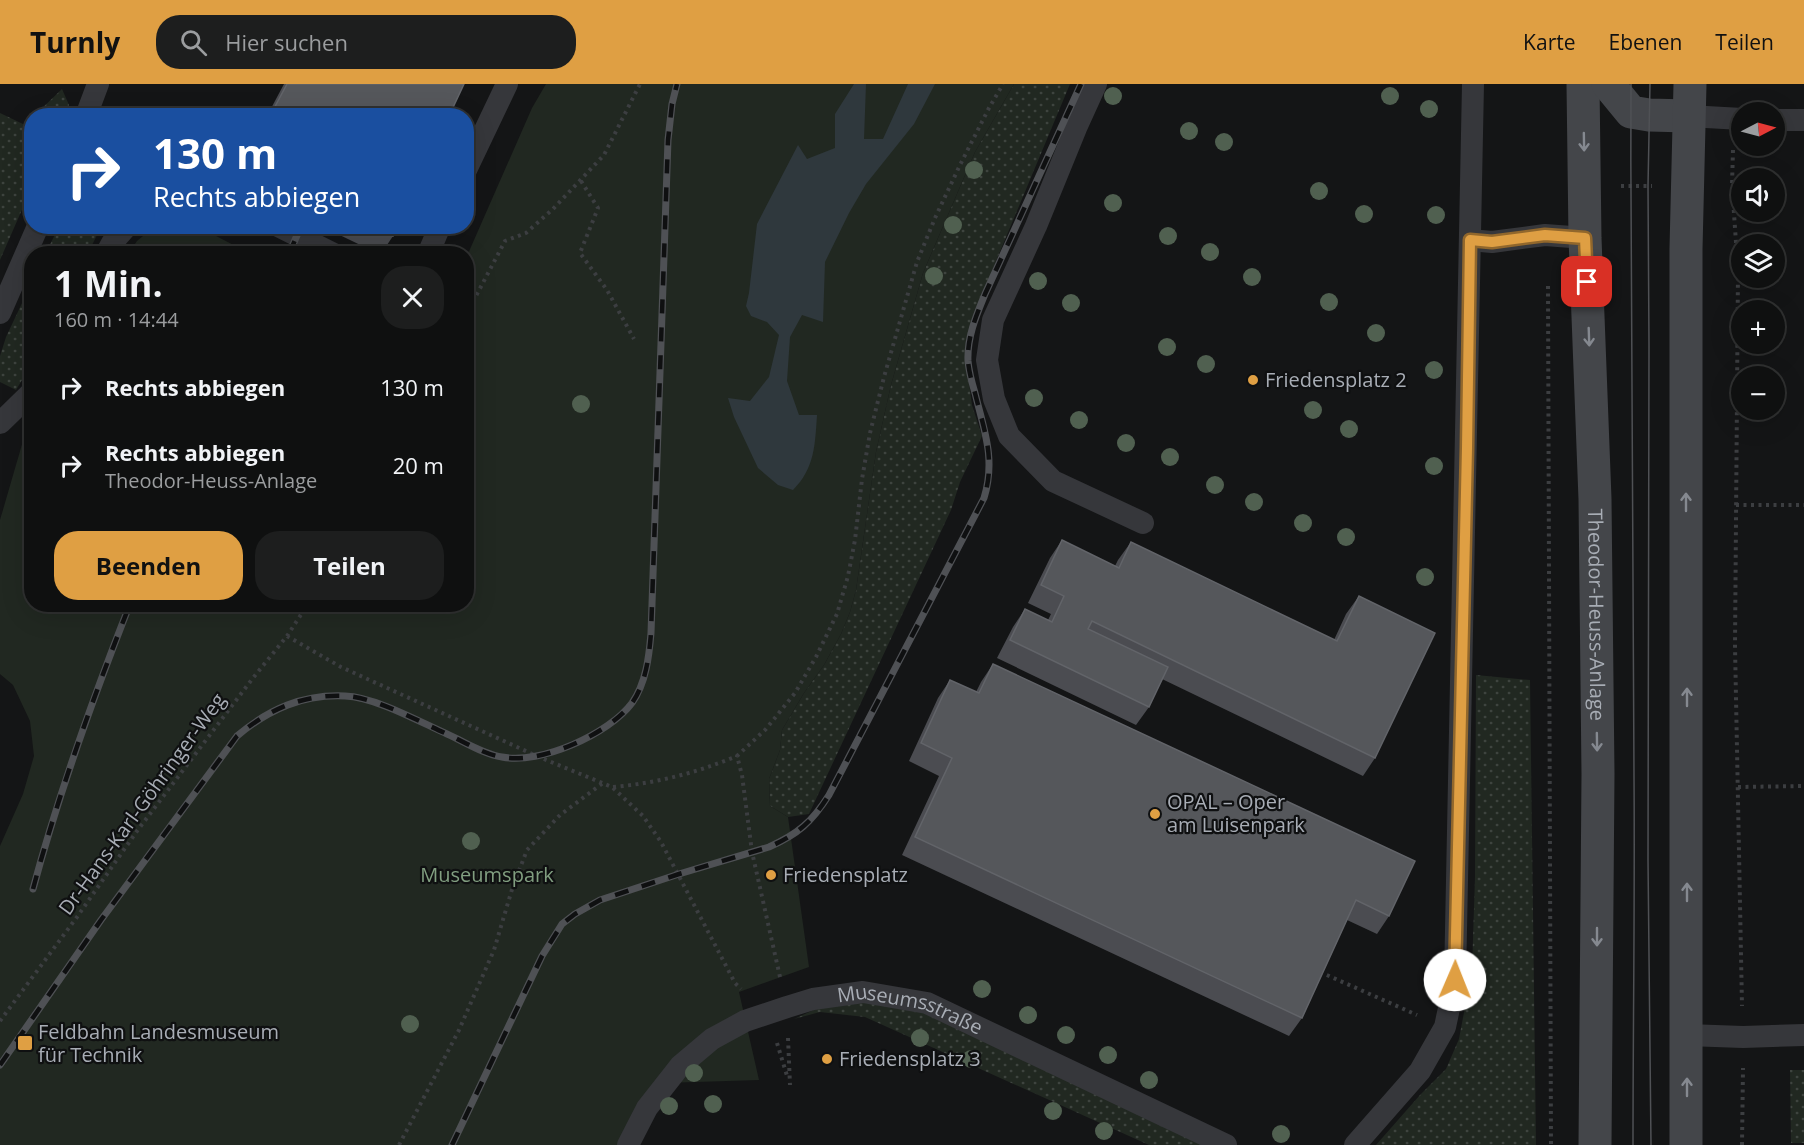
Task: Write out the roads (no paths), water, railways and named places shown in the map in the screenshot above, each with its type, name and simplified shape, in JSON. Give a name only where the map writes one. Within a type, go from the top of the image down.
[{"type":"main road","name":"Theodor-Heuss-Anlage","points":[[1583,84],[1585,238],[1595,499],[1598,774],[1595,1145]]},
{"type":"main road","points":[[1608,84],[1631,112],[1648,115],[1688,116]]},
{"type":"main road","points":[[1686,1145],[1687,185],[1690,84]]},
{"type":"lane","points":[[89,108],[98,84]]},
{"type":"lane","points":[[474,153],[507,84]]},
{"type":"lane","points":[[1096,84],[1036,226],[993,320],[987,360],[994,399],[1009,436],[1053,481],[1143,523]]},
{"type":"lane","points":[[1355,1145],[1420,1071],[1445,1027],[1455,980],[1473,84]]},
{"type":"lane","points":[[1688,116],[1731,118]]},
{"type":"lane","points":[[1785,120],[1804,120]]},
{"type":"lane","points":[[110,246],[120,234]]},
{"type":"lane","points":[[294,234],[318,246]]},
{"type":"lane","points":[[1470,240],[1492,242],[1545,235],[1585,238]]},
{"type":"lane","points":[[0,313],[24,258]]},
{"type":"lane","points":[[0,423],[24,400]]},
{"type":"lane","name":"Museumsstraße","points":[[628,1145],[647,1108],[680,1066],[712,1039],[745,1021],[813,999],[863,992],[927,1003],[1226,1145]]},
{"type":"lane","points":[[1687,1035],[1804,1035]]},
{"type":"tram line","points":[[1631,84],[1633,1145]]},
{"type":"tram line","points":[[1650,84],[1648,860],[1651,1145]]},
{"type":"railway","points":[[0,1065],[101,920],[237,736],[261,718],[301,701],[330,696],[357,697],[397,711],[488,753],[518,758],[554,752],[573,745],[607,726],[632,703],[644,678],[651,633],[668,140],[677,84]]},
{"type":"railway","points":[[452,1145],[542,956],[562,924],[600,900],[769,847],[804,826],[817,813],[829,795],[984,498],[989,457],[968,365],[971,335],[985,294],[1081,84]]},
{"type":"railway","points":[[292,246],[298,234]]},
{"type":"railway","points":[[33,889],[77,745],[127,612]]},
{"type":"place","name":"Friedensplatz 2","points":[[1253,380]]},
{"type":"place","name":"OPAL – Oper am Luisenpark","points":[[1155,814]]},
{"type":"place","name":"Friedensplatz","points":[[771,875]]},
{"type":"place","name":"Feldbahn Landesmuseum für Technik","points":[[25,1043]]},
{"type":"place","name":"Friedensplatz 3","points":[[827,1059]]},
{"type":"park label","name":"Museumspark","points":[[487,875]]}]
